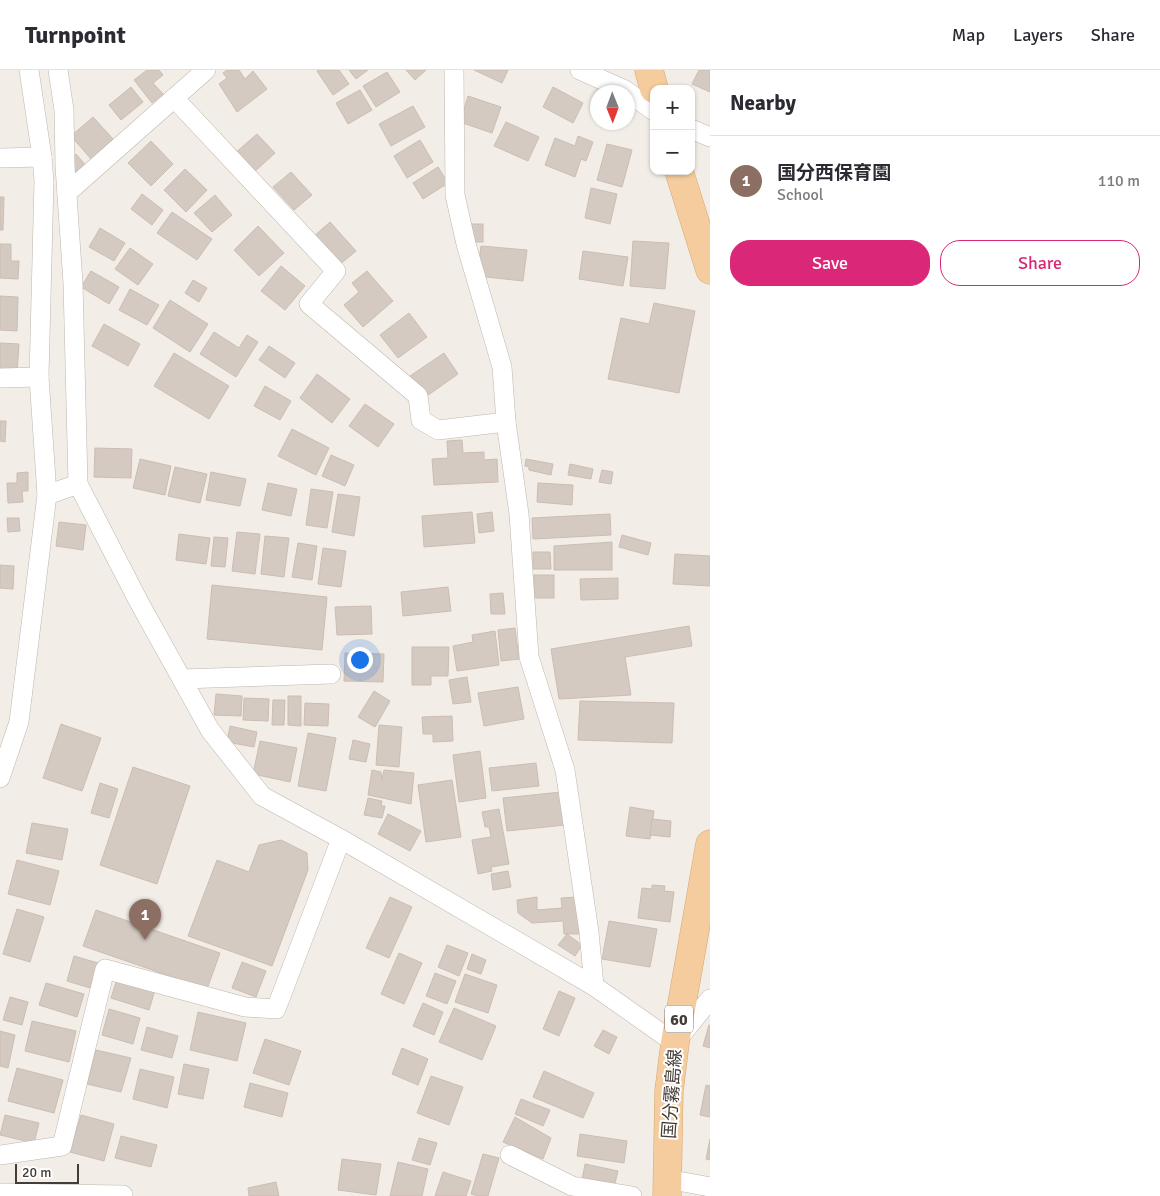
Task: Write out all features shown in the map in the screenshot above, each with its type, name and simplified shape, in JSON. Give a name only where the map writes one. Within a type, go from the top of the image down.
[{"type":"main road","points":[[649,70],[653,85]]},
{"type":"main road","points":[[680,175],[710,270]]},
{"type":"main road","name":"国分霧島線","points":[[667,1187],[669,1091],[675,1043],[710,844]]},
{"type":"street","points":[[0,778],[19,722],[47,495],[39,377],[44,181],[29,70]]},
{"type":"street","points":[[58,70],[64,110],[66,193],[73,283],[78,484],[210,730],[262,796],[594,986],[675,1043],[710,999]]},
{"type":"street","points":[[66,193],[206,70]]},
{"type":"street","points":[[454,70],[455,195],[466,244],[502,367],[506,422],[519,514],[529,657],[565,770],[589,932],[594,986]]},
{"type":"street","points":[[580,70],[625,90],[650,108]]},
{"type":"street","points":[[174,98],[336,271],[309,304],[418,396],[421,420],[438,430],[506,422]]},
{"type":"street","points":[[693,130],[710,137]]},
{"type":"street","points":[[0,158],[42,157]]},
{"type":"street","points":[[0,378],[39,377]]},
{"type":"street","points":[[47,495],[78,484]]},
{"type":"street","points":[[182,678],[331,674]]},
{"type":"street","points":[[0,1155],[62,1146],[105,969],[245,1007],[276,1009],[340,839]]},
{"type":"street","points":[[510,1155],[572,1186],[632,1196]]},
{"type":"street","points":[[667,1187],[710,1188]]},
{"type":"street","points":[[0,1193],[123,1195]]},
{"type":"building","points":[[147,70],[159,70],[163,75],[153,83],[163,94],[152,103],[134,80]]},
{"type":"building","points":[[227,70],[239,70],[245,79],[253,71],[267,89],[237,112],[219,84],[227,78],[223,73]]},
{"type":"building","points":[[339,70],[349,84],[333,95],[317,71]]},
{"type":"building","points":[[349,70],[368,70],[356,79]]},
{"type":"building","points":[[406,70],[426,70],[415,80]]},
{"type":"building","points":[[474,70],[508,70],[502,83]]},
{"type":"building","points":[[699,70],[710,70],[710,92],[692,84]]},
{"type":"building","points":[[387,72],[400,92],[376,107],[363,86]]},
{"type":"building","points":[[131,87],[143,102],[121,120],[109,105]]},
{"type":"building","points":[[553,87],[583,103],[573,123],[543,107]]},
{"type":"building","points":[[360,90],[372,110],[348,124],[336,103]]},
{"type":"building","points":[[468,96],[501,107],[492,133],[460,122]]},
{"type":"building","points":[[413,106],[425,127],[391,146],[379,124]]},
{"type":"building","points":[[93,117],[113,139],[91,159],[71,136]]},
{"type":"building","points":[[506,122],[539,137],[528,161],[494,146]]},
{"type":"building","points":[[257,134],[275,153],[252,174],[234,154]]},
{"type":"building","points":[[578,136],[593,142],[586,161],[581,159],[575,177],[545,165],[555,138],[575,146]]},
{"type":"building","points":[[420,140],[433,162],[407,178],[394,156]]},
{"type":"building","points":[[151,141],[173,164],[151,186],[128,163]]},
{"type":"building","points":[[607,144],[632,150],[622,187],[597,180]]},
{"type":"building","points":[[76,154],[88,168],[73,181],[70,159]]},
{"type":"building","points":[[438,167],[448,183],[423,199],[413,183]]},
{"type":"building","points":[[185,169],[207,190],[186,212],[164,190]]},
{"type":"building","points":[[291,172],[312,195],[294,210],[273,187]]},
{"type":"building","points":[[591,188],[617,194],[610,224],[585,218]]},
{"type":"building","points":[[142,194],[163,210],[152,225],[131,209]]},
{"type":"building","points":[[215,195],[232,215],[212,232],[194,213]]},
{"type":"building","points":[[0,197],[4,197],[3,230],[0,230]]},
{"type":"building","points":[[172,212],[212,239],[197,260],[157,233]]},
{"type":"building","points":[[330,222],[356,251],[338,266],[313,237]]},
{"type":"building","points":[[469,224],[483,224],[483,242],[469,242]]},
{"type":"building","points":[[258,226],[284,253],[259,276],[234,250]]},
{"type":"building","points":[[100,228],[125,243],[114,261],[89,247]]},
{"type":"building","points":[[633,241],[669,243],[665,289],[630,286]]},
{"type":"building","points":[[0,244],[11,244],[11,261],[19,261],[18,279],[0,278]]},
{"type":"building","points":[[481,246],[527,250],[523,281],[477,276]]},
{"type":"building","points":[[130,248],[153,264],[138,285],[115,269]]},
{"type":"building","points":[[583,251],[628,257],[623,286],[579,279]]},
{"type":"building","points":[[281,266],[305,286],[285,310],[261,291]]},
{"type":"building","points":[[91,271],[119,287],[109,304],[81,287]]},
{"type":"building","points":[[367,271],[393,301],[363,327],[344,305],[359,292],[352,283]]},
{"type":"building","points":[[193,280],[207,288],[199,302],[185,293]]},
{"type":"building","points":[[130,289],[159,305],[147,325],[119,310]]},
{"type":"building","points":[[0,296],[18,297],[17,331],[0,330]]},
{"type":"building","points":[[170,300],[208,324],[190,352],[153,328]]},
{"type":"building","points":[[654,303],[695,311],[679,393],[608,379],[621,318],[649,324]]},
{"type":"building","points":[[409,313],[427,337],[398,358],[380,335]]},
{"type":"building","points":[[104,324],[140,344],[128,366],[92,346]]},
{"type":"building","points":[[214,332],[239,348],[247,335],[258,342],[236,377],[200,354]]},
{"type":"building","points":[[0,343],[19,344],[17,373],[0,372]]},
{"type":"building","points":[[269,346],[295,363],[285,378],[259,360]]},
{"type":"building","points":[[174,353],[229,386],[209,419],[154,386]]},
{"type":"building","points":[[444,353],[458,374],[424,398],[410,376]]},
{"type":"building","points":[[317,374],[350,399],[332,423],[300,398]]},
{"type":"building","points":[[265,386],[291,401],[280,420],[254,406]]},
{"type":"building","points":[[365,404],[394,424],[378,447],[349,426]]},
{"type":"building","points":[[0,421],[6,421],[5,442],[0,441]]},
{"type":"building","points":[[292,429],[329,448],[316,475],[278,456]]},
{"type":"building","points":[[462,440],[463,453],[484,452],[484,460],[497,459],[498,482],[434,485],[432,459],[448,458],[447,441]]},
{"type":"building","points":[[95,448],[132,449],[131,478],[94,477]]},
{"type":"building","points":[[331,455],[354,465],[345,486],[322,476]]},
{"type":"building","points":[[140,459],[171,466],[165,495],[133,488]]},
{"type":"building","points":[[526,459],[553,464],[551,475],[529,470],[529,467],[525,466]]},
{"type":"building","points":[[570,464],[593,469],[591,479],[568,475]]},
{"type":"building","points":[[175,467],[207,474],[200,503],[168,496]]},
{"type":"building","points":[[602,470],[613,472],[611,484],[599,482]]},
{"type":"building","points":[[28,472],[28,491],[22,491],[23,502],[8,503],[7,483],[17,483],[17,473]]},
{"type":"building","points":[[211,472],[246,479],[240,506],[206,500]]},
{"type":"building","points":[[268,483],[297,489],[291,516],[262,510]]},
{"type":"building","points":[[538,483],[573,485],[572,505],[537,502]]},
{"type":"building","points":[[311,489],[333,492],[327,528],[306,525]]},
{"type":"building","points":[[338,494],[360,497],[354,536],[332,532]]},
{"type":"building","points":[[472,512],[475,543],[424,547],[422,516]]},
{"type":"building","points":[[492,512],[494,531],[479,533],[477,514]]},
{"type":"building","points":[[610,514],[611,535],[533,539],[532,518]]},
{"type":"building","points":[[7,518],[19,518],[20,531],[8,532]]},
{"type":"building","points":[[59,522],[86,525],[83,550],[56,546]]},
{"type":"building","points":[[237,532],[260,534],[255,574],[232,571]]},
{"type":"building","points":[[179,534],[210,538],[206,564],[176,560]]},
{"type":"building","points":[[622,535],[651,543],[648,555],[619,547]]},
{"type":"building","points":[[265,536],[289,538],[284,577],[261,574]]},
{"type":"building","points":[[214,537],[228,538],[225,567],[211,566]]},
{"type":"building","points":[[612,542],[612,570],[554,570],[554,546]]},
{"type":"building","points":[[298,543],[317,546],[312,580],[292,577]]},
{"type":"building","points":[[323,548],[346,551],[341,587],[318,584]]},
{"type":"building","points":[[533,552],[550,552],[551,569],[533,569]]},
{"type":"building","points":[[675,554],[710,556],[710,586],[673,584]]},
{"type":"building","points":[[0,565],[14,566],[13,589],[0,588]]},
{"type":"building","points":[[534,575],[554,575],[554,598],[534,598]]},
{"type":"building","points":[[618,578],[618,599],[581,600],[580,579]]},
{"type":"building","points":[[212,585],[327,597],[322,650],[207,639]]},
{"type":"building","points":[[448,587],[451,611],[403,616],[401,592]]},
{"type":"building","points":[[503,593],[505,614],[491,614],[490,594]]},
{"type":"building","points":[[371,606],[372,634],[337,635],[335,607]]},
{"type":"building","points":[[689,626],[692,646],[625,657],[631,695],[559,699],[551,649]]},
{"type":"building","points":[[515,628],[519,659],[501,661],[498,630]]},
{"type":"building","points":[[495,631],[499,665],[457,671],[453,646],[473,642],[472,635]]},
{"type":"building","points":[[412,647],[449,647],[448,676],[431,676],[431,685],[412,685]]},
{"type":"building","points":[[345,653],[384,654],[383,682],[344,681]]},
{"type":"building","points":[[467,677],[471,702],[453,704],[449,680]]},
{"type":"building","points":[[518,687],[524,719],[484,726],[478,693]]},
{"type":"building","points":[[374,691],[390,701],[375,727],[358,717]]},
{"type":"building","points":[[216,694],[242,696],[241,716],[214,715]]},
{"type":"building","points":[[288,696],[301,696],[301,726],[288,725]]},
{"type":"building","points":[[244,698],[269,699],[268,721],[243,720]]},
{"type":"building","points":[[273,700],[285,700],[284,725],[272,725]]},
{"type":"building","points":[[580,701],[674,703],[672,743],[578,740]]},
{"type":"building","points":[[305,703],[329,704],[328,726],[304,725]]},
{"type":"building","points":[[452,716],[453,741],[433,742],[433,734],[423,734],[422,717]]},
{"type":"building","points":[[61,724],[101,738],[82,791],[43,778]]},
{"type":"building","points":[[379,725],[402,727],[399,767],[376,765]]},
{"type":"building","points":[[230,726],[257,732],[254,747],[227,742]]},
{"type":"building","points":[[308,733],[336,738],[326,791],[298,786]]},
{"type":"building","points":[[353,740],[370,744],[366,762],[349,759]]},
{"type":"building","points":[[260,741],[297,748],[290,782],[253,774]]},
{"type":"building","points":[[480,751],[486,798],[459,802],[453,755]]},
{"type":"building","points":[[536,763],[539,786],[492,791],[489,768]]},
{"type":"building","points":[[133,767],[190,786],[157,884],[100,865]]},
{"type":"building","points":[[372,770],[381,772],[382,780],[384,770],[414,773],[411,804],[368,795]]},
{"type":"building","points":[[452,780],[461,837],[426,842],[418,785]]},
{"type":"building","points":[[100,783],[118,789],[109,818],[91,813]]},
{"type":"building","points":[[561,792],[565,825],[507,831],[503,798]]},
{"type":"building","points":[[368,798],[382,801],[381,806],[385,806],[382,818],[364,815]]},
{"type":"building","points":[[630,807],[654,811],[650,839],[626,836]]},
{"type":"building","points":[[499,809],[509,864],[491,867],[492,871],[478,874],[472,840],[491,837],[489,827],[485,827],[482,812]]},
{"type":"building","points":[[388,814],[421,831],[410,851],[378,834]]},
{"type":"building","points":[[652,819],[671,821],[670,837],[650,835]]},
{"type":"building","points":[[32,823],[68,829],[62,860],[26,853]]},
{"type":"building","points":[[281,840],[307,853],[308,870],[272,966],[188,936],[217,860],[249,872],[259,845]]},
{"type":"building","points":[[17,860],[59,871],[50,905],[8,894]]},
{"type":"building","points":[[508,871],[511,887],[493,890],[491,874]]},
{"type":"building","points":[[652,885],[665,886],[664,891],[674,892],[670,922],[638,918],[642,888],[652,889]]},
{"type":"building","points":[[390,897],[412,907],[389,958],[366,948]]},
{"type":"building","points":[[537,897],[537,910],[562,908],[561,898],[577,897],[579,934],[564,934],[563,921],[532,923],[518,913],[517,900]]},
{"type":"building","points":[[17,909],[44,917],[30,962],[3,954]]},
{"type":"building","points":[[96,910],[220,953],[207,989],[83,946]]},
{"type":"building","points":[[609,921],[657,929],[650,967],[602,959]]},
{"type":"building","points":[[567,934],[582,945],[575,956],[558,945]]},
{"type":"building","points":[[447,945],[468,953],[459,976],[438,967]]},
{"type":"building","points":[[399,953],[422,963],[404,1004],[381,994]]},
{"type":"building","points":[[472,954],[486,960],[481,974],[467,969]]},
{"type":"building","points":[[74,956],[98,963],[90,988],[67,981]]},
{"type":"building","points":[[242,962],[266,971],[256,997],[232,988]]},
{"type":"building","points":[[435,973],[456,981],[447,1004],[426,996]]},
{"type":"building","points":[[465,974],[497,985],[488,1013],[455,1002]]},
{"type":"building","points":[[117,979],[155,990],[149,1010],[111,998]]},
{"type":"building","points":[[46,983],[84,994],[77,1017],[39,1005]]},
{"type":"building","points":[[559,991],[575,998],[559,1036],[543,1029]]},
{"type":"building","points":[[10,997],[28,1002],[22,1025],[3,1020]]},
{"type":"building","points":[[423,1003],[443,1012],[434,1035],[413,1026]]},
{"type":"building","points":[[454,1008],[496,1026],[482,1060],[439,1042]]},
{"type":"building","points":[[109,1009],[140,1018],[133,1044],[102,1035]]},
{"type":"building","points":[[198,1012],[246,1023],[237,1061],[190,1050]]},
{"type":"building","points":[[32,1021],[76,1031],[69,1062],[25,1051]]},
{"type":"building","points":[[710,1025],[710,1048],[703,1046]]},
{"type":"building","points":[[147,1027],[178,1036],[172,1058],[141,1050]]},
{"type":"building","points":[[603,1030],[617,1037],[609,1054],[594,1046]]},
{"type":"building","points":[[0,1031],[15,1035],[8,1068],[0,1066]]},
{"type":"building","points":[[265,1039],[301,1051],[289,1085],[253,1073]]},
{"type":"building","points":[[402,1048],[428,1059],[418,1085],[392,1074]]},
{"type":"building","points":[[96,1050],[131,1058],[121,1092],[87,1084]]},
{"type":"building","points":[[184,1064],[209,1069],[203,1099],[178,1094]]},
{"type":"building","points":[[17,1068],[63,1080],[54,1113],[8,1101]]},
{"type":"building","points":[[140,1069],[174,1077],[167,1108],[133,1099]]},
{"type":"building","points":[[544,1071],[594,1093],[583,1118],[533,1097]]},
{"type":"building","points":[[431,1076],[463,1087],[449,1125],[417,1113]]},
{"type":"building","points":[[250,1083],[288,1093],[282,1117],[244,1107]]},
{"type":"building","points":[[706,1085],[710,1086],[710,1117],[700,1115]]},
{"type":"building","points":[[521,1099],[550,1110],[543,1126],[515,1114]]},
{"type":"building","points":[[5,1115],[39,1123],[34,1143],[0,1135]]},
{"type":"building","points":[[81,1115],[114,1124],[104,1161],[70,1152]]},
{"type":"building","points":[[515,1117],[551,1138],[543,1159],[503,1142]]},
{"type":"building","points":[[580,1134],[627,1141],[624,1163],[577,1156]]},
{"type":"building","points":[[121,1136],[157,1145],[151,1167],[115,1158]]},
{"type":"building","points":[[419,1138],[437,1143],[430,1165],[412,1160]]},
{"type":"building","points":[[710,1139],[710,1160],[706,1159]]},
{"type":"building","points":[[483,1154],[499,1158],[488,1196],[478,1196],[471,1194]]},
{"type":"building","points":[[342,1159],[381,1164],[376,1195],[338,1190]]},
{"type":"building","points":[[398,1162],[428,1169],[422,1196],[390,1196]]},
{"type":"building","points":[[585,1164],[618,1171],[614,1187],[582,1180]]},
{"type":"building","points":[[443,1172],[471,1181],[466,1196],[435,1196]]},
{"type":"building","points":[[276,1182],[279,1196],[249,1196],[248,1188]]},
{"type":"place","name":"国分西保育園","points":[[145,940]]}]
